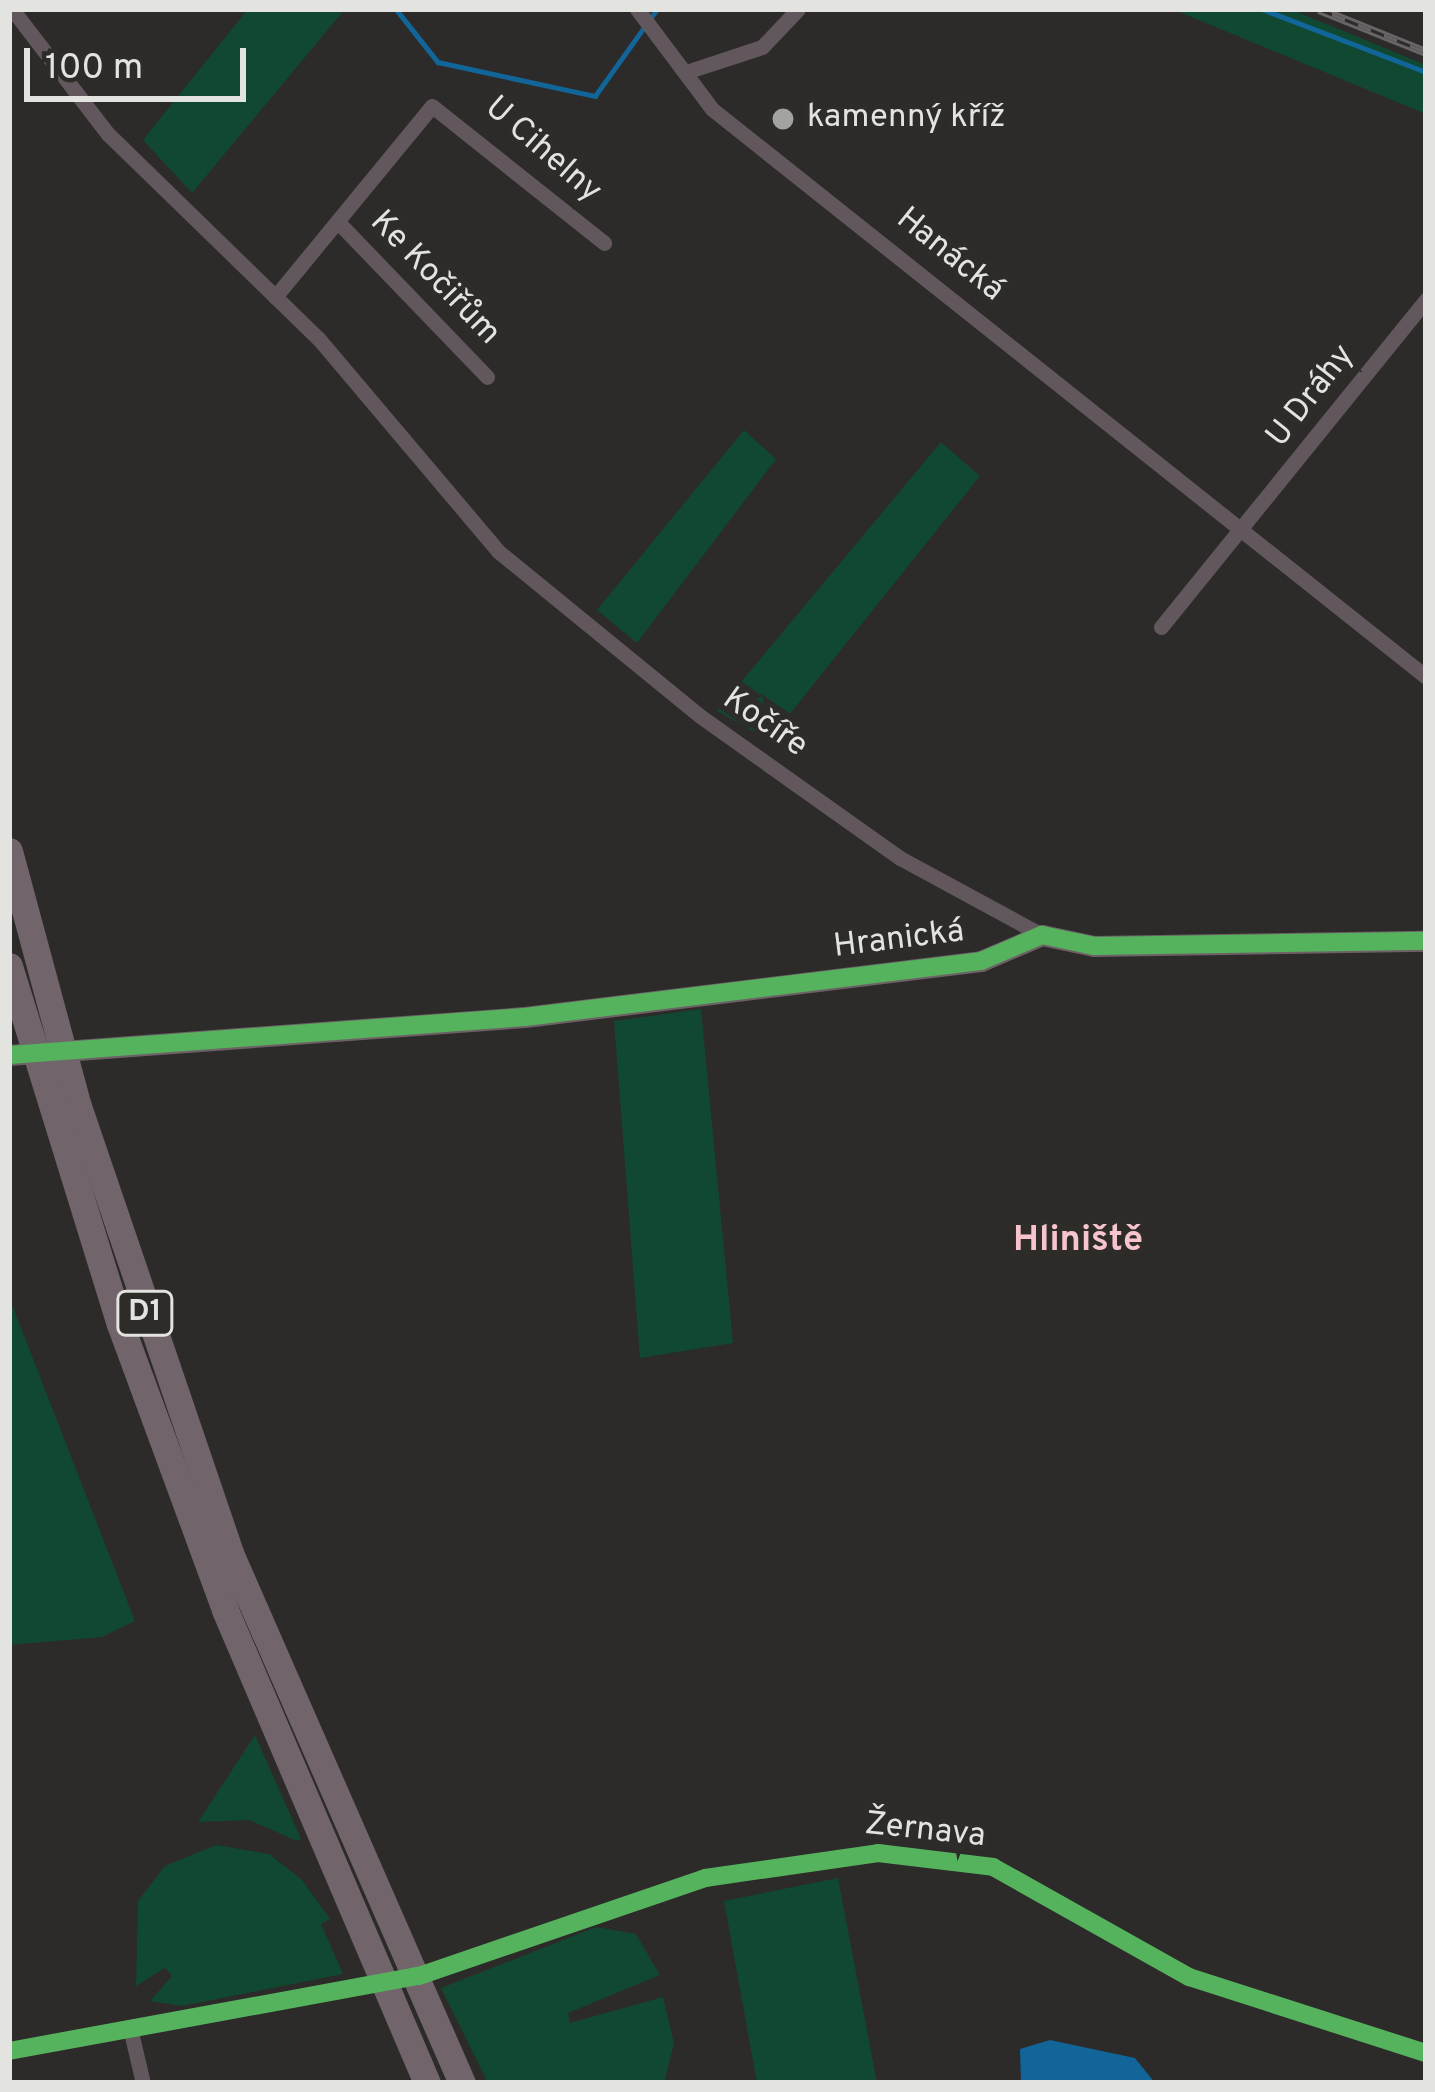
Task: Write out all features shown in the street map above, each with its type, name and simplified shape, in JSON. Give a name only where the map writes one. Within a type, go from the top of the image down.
[{"type":"highway","name":"D1","points":[[9,850],[85,1127],[230,1553],[463,2083]]},
{"type":"highway","name":"D1","points":[[9,966],[120,1324],[225,1610],[427,2083]]},
{"type":"main road","points":[[1042,934],[1094,946],[1426,941]]},
{"type":"main road","name":"Hranická","points":[[9,1055],[146,1049],[588,1008],[980,961],[1042,934]]},
{"type":"street","name":"Kočíře","points":[[12,9],[108,134],[275,297],[475,527],[700,716],[915,868],[1042,934]]},
{"type":"street","points":[[689,71],[761,47],[798,9]]},
{"type":"street","name":"Hanácká","points":[[643,17],[689,71],[712,109],[1426,677]]},
{"type":"street","name":"U Cihelny","points":[[338,223],[439,105],[604,244]]},
{"type":"street","points":[[275,297],[338,223]]},
{"type":"street","name":"Ke Kočiřům","points":[[338,223],[487,377]]},
{"type":"street","name":"U Dráhy","points":[[1161,627],[1245,531],[1426,300]]},
{"type":"street","name":"Žernava","points":[[9,2051],[322,1996],[466,1963],[748,1868],[941,1856],[1027,1881],[1189,1977],[1426,2053]]},
{"type":"street","points":[[131,2032],[143,2083]]},
{"type":"green space","points":[[248,9],[345,9],[192,193],[143,140]]},
{"type":"green space","points":[[1172,9],[1290,9],[1426,65],[1426,114]]},
{"type":"green space","points":[[744,430],[776,459],[637,643],[597,610]]},
{"type":"green space","points":[[941,442],[980,476],[769,740],[717,711]]},
{"type":"green space","points":[[701,1009],[733,1343],[640,1358],[614,1021]]},
{"type":"green space","points":[[9,1297],[135,1621],[102,1637],[9,1645]]},
{"type":"green space","points":[[255,1735],[301,1839],[297,1841],[249,1820],[198,1822]]},
{"type":"green space","points":[[216,1845],[269,1854],[302,1880],[330,1919],[321,1924],[343,1974],[182,2006],[150,2001],[172,1976],[165,1968],[136,1986],[138,1901],[165,1866]]},
{"type":"green space","points":[[838,1878],[877,2083],[757,2083],[724,1901]]},
{"type":"green space","points":[[596,1927],[636,1934],[660,1975],[568,2013],[570,2023],[663,1997],[674,2043],[664,2083],[488,2083],[441,1988]]},
{"type":"water","points":[[1050,2040],[1135,2058],[1155,2083],[1021,2083],[1020,2049]]},
{"type":"waterway","points":[[396,9],[438,62],[595,96],[657,9]]},
{"type":"waterway","points":[[1262,9],[1426,72]]},
{"type":"railway","points":[[1319,9],[1426,52]]},
{"type":"cycle path","points":[[9,1055],[525,1017],[981,961],[1042,935],[1094,946],[1426,941]]},
{"type":"cycle path","points":[[9,2051],[419,1976],[705,1878],[878,1853],[993,1867],[1189,1977],[1426,2053]]},
{"type":"place","name":"kamenný kříž","points":[[783,119]]},
{"type":"district","name":"Hliniště","points":[[1078,1242]]}]
